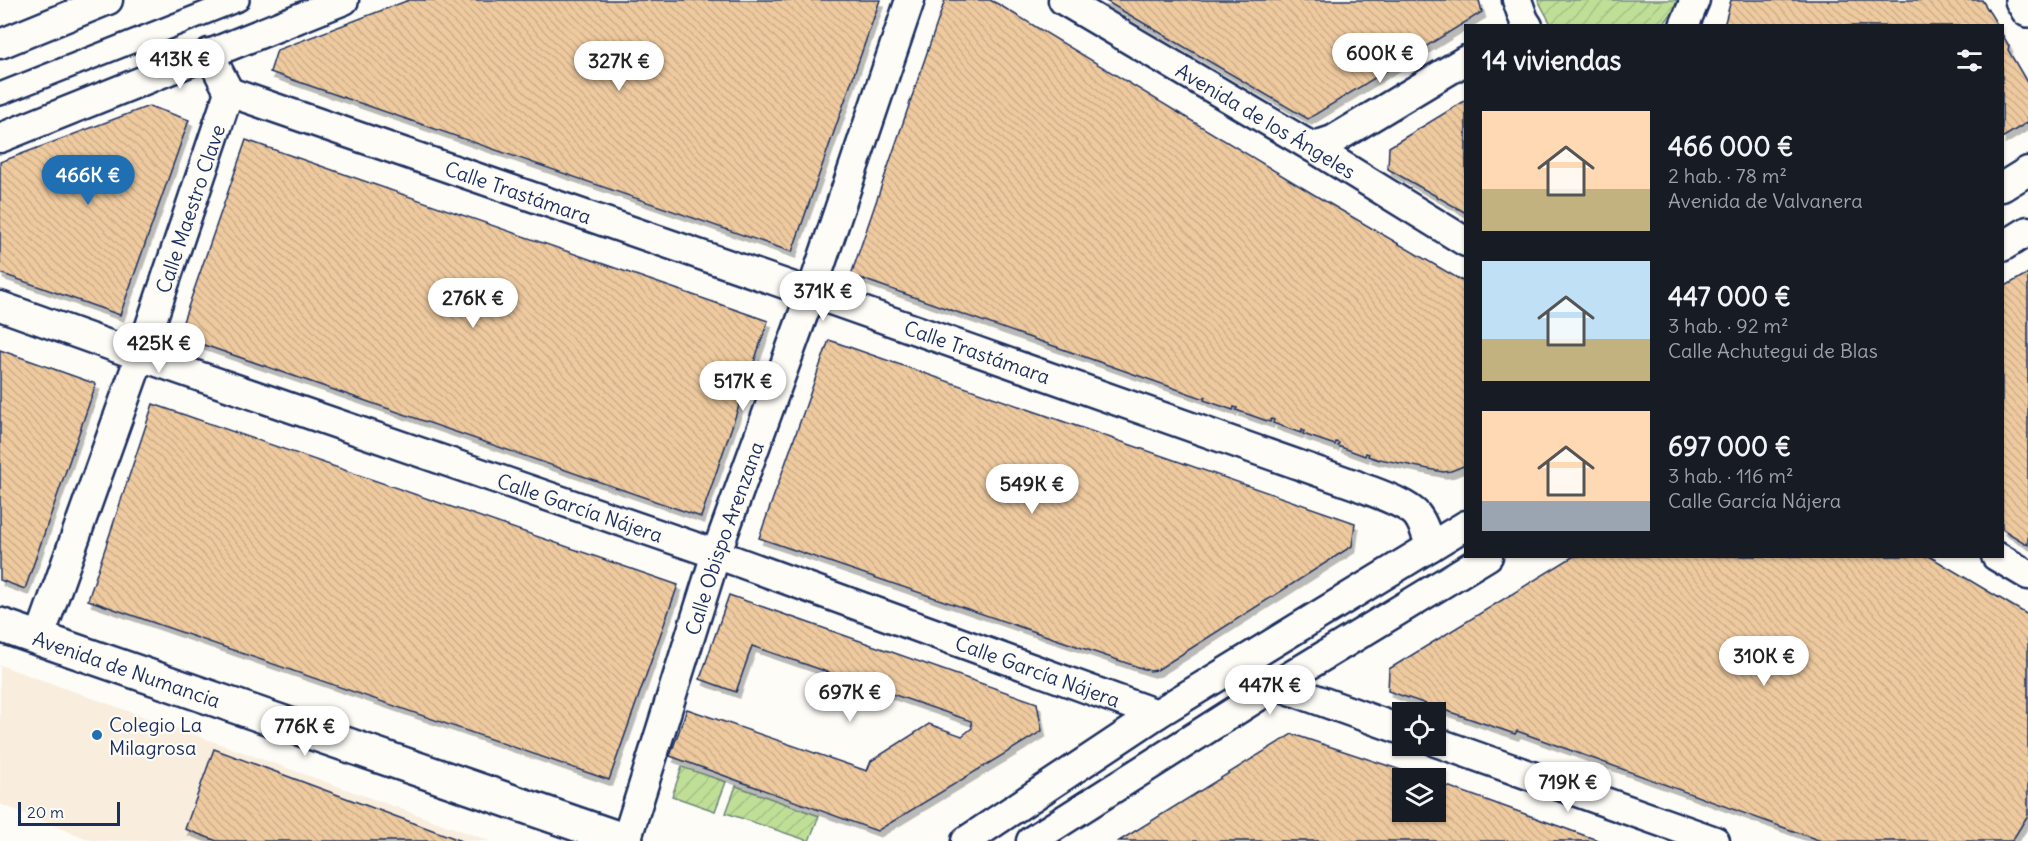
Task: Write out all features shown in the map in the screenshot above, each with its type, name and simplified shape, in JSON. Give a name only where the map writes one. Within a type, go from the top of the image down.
[{"type":"street","points":[[0,45],[108,0]]},
{"type":"street","points":[[0,94],[238,0]]},
{"type":"street","points":[[0,138],[209,52],[344,0]]},
{"type":"street","name":"Calle Obispo Arenzana","points":[[626,841],[716,554],[811,293],[910,0]]},
{"type":"street","name":"Avenida de los Ángeles","points":[[1063,0],[1312,147],[1464,241]]},
{"type":"street","points":[[1685,24],[1695,0]]},
{"type":"street","points":[[2022,0],[2028,10]]},
{"type":"street","points":[[209,52],[228,92]]},
{"type":"street","points":[[1312,147],[1333,140],[1464,61]]},
{"type":"street","name":"Calle Trastámara","points":[[228,92],[811,293],[1356,485],[1400,504],[1416,514],[1426,532],[1430,547]]},
{"type":"street","name":"Calle Maestro Clave","points":[[39,639],[140,356],[228,92]]},
{"type":"street","points":[[2004,186],[2028,171]]},
{"type":"street","points":[[2004,246],[2028,231]]},
{"type":"street","name":"Calle García Nájera","points":[[0,306],[716,554],[1158,714]]},
{"type":"street","points":[[966,841],[1158,714],[1464,526]]},
{"type":"street","points":[[1031,841],[1276,685],[1485,558]]},
{"type":"street","points":[[1999,558],[2028,575]]},
{"type":"street","name":"Avenida de Numancia","points":[[0,625],[626,841]]},
{"type":"street","points":[[1276,685],[1392,726]]},
{"type":"street","points":[[1446,746],[1715,841]]},
{"type":"shaded area","name":"Colegio La Milagrosa","points":[[0,665],[490,841],[93,841],[0,804]]},
{"type":"green space","points":[[1538,0],[1677,0],[1674,10],[1664,24],[1551,24]]},
{"type":"green space","points":[[682,767],[726,782],[715,811],[672,796]]},
{"type":"green space","points":[[736,786],[819,816],[809,841],[726,813]]},
{"type":"building","points":[[409,0],[880,0],[792,252],[270,72],[277,50]]},
{"type":"building","points":[[945,0],[990,0],[1464,282],[1464,466],[1443,472],[1379,460],[1366,453],[1365,456],[1338,446],[1339,443],[1336,442],[1335,445],[1303,434],[1302,430],[1301,433],[1273,423],[1274,420],[1271,419],[1270,422],[1236,410],[1237,408],[1234,407],[1233,410],[1204,400],[1205,397],[1202,398],[851,275]]},
{"type":"building","points":[[1104,0],[1479,0],[1482,12],[1308,119]]},
{"type":"building","points":[[1731,0],[1982,0],[1997,24],[1725,24]]},
{"type":"building","points":[[2004,37],[2009,46],[2008,50],[2028,84],[2028,122],[2004,137]]},
{"type":"building","points":[[1464,101],[1464,212],[1388,169],[1389,147]]},
{"type":"building","points":[[149,106],[189,120],[120,315],[0,273],[0,162]]},
{"type":"building","points":[[246,140],[768,321],[701,517],[178,336]]},
{"type":"building","points":[[2028,273],[2028,545],[2004,530],[2004,287]]},
{"type":"building","points":[[829,340],[1355,523],[1352,546],[1157,670],[1150,671],[759,538]]},
{"type":"building","points":[[0,350],[96,384],[25,589],[0,580]]},
{"type":"building","points":[[153,404],[678,585],[609,780],[88,600]]},
{"type":"building","points":[[1571,558],[1932,558],[2028,615],[2028,815],[2012,841],[1821,841],[1517,731],[1515,734],[1446,711],[1446,702],[1420,702],[1388,691],[1389,669]]},
{"type":"building","points":[[729,595],[1037,703],[1042,731],[877,831],[670,756],[687,709],[867,771],[871,761],[929,724],[962,736],[972,728],[971,721],[752,646],[736,692],[700,679]]},
{"type":"building","points":[[1292,734],[1395,768],[1392,768],[1392,822],[1446,822],[1446,786],[1600,841],[1119,841]]},
{"type":"building","points":[[214,749],[462,841],[217,841],[185,829]]},
{"type":"place","name":"Colegio La Milagrosa","points":[[97,735]]}]
